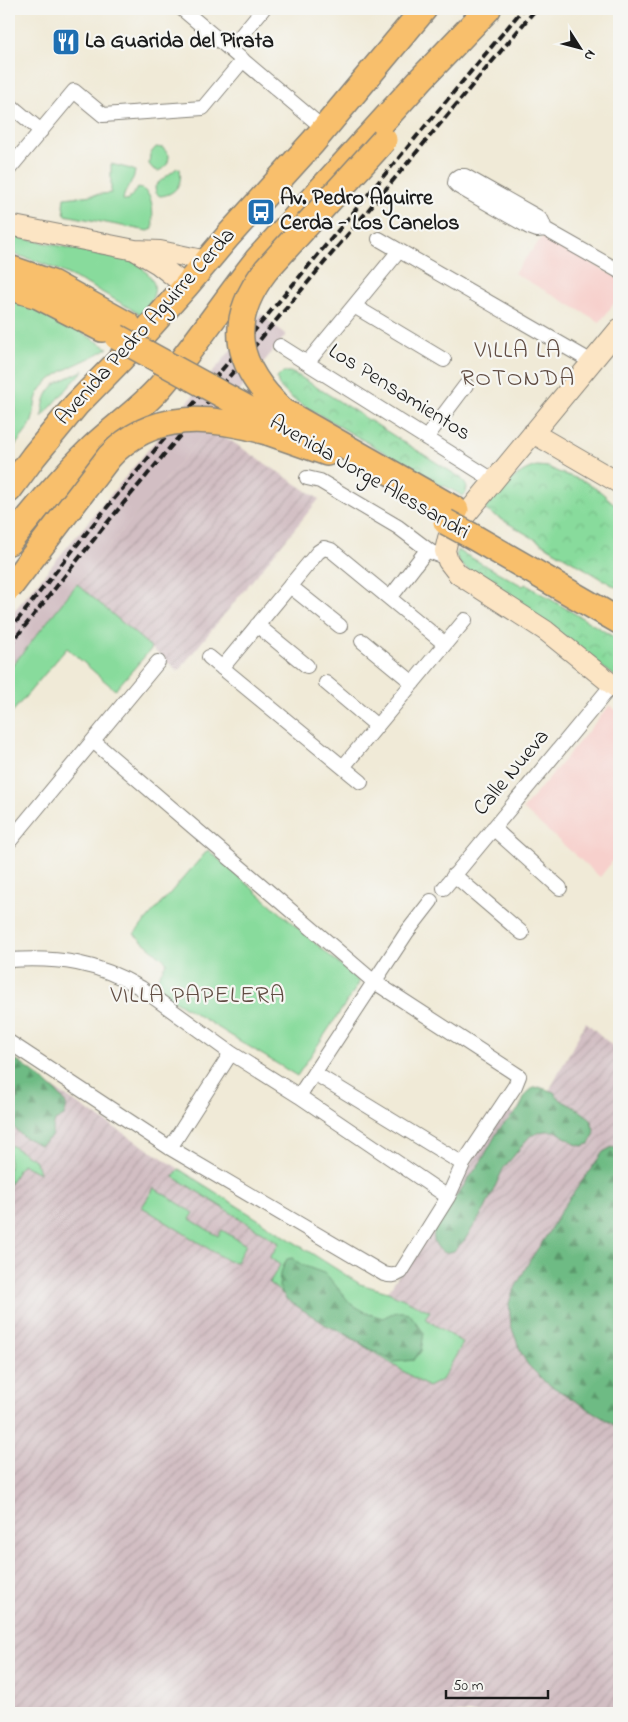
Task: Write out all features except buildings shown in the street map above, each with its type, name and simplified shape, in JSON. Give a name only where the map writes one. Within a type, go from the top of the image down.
[{"type":"highway","name":"Avenida Pedro Aguirre Cerda","points":[[11,486],[76,405],[121,359],[186,286],[312,142],[424,9]]},
{"type":"highway","name":"Avenida Pedro Aguirre Cerda","points":[[9,542],[52,491],[86,455],[159,388],[257,260],[422,78],[488,9]]},
{"type":"highway","points":[[9,588],[109,457],[139,432],[166,423],[194,420],[275,422],[260,386],[244,356],[240,332],[244,310],[253,288],[266,270],[502,9]]},
{"type":"highway","points":[[9,268],[52,283],[123,331]]},
{"type":"highway","points":[[9,287],[38,296],[123,331]]},
{"type":"highway","name":"Avenida Jorge Alessandri","points":[[123,331],[327,453],[451,516]]},
{"type":"highway","name":"Avenida Jorge Alessandri","points":[[275,422],[619,604]]},
{"type":"highway","name":"Avenida Jorge Alessandri","points":[[475,529],[619,621]]},
{"type":"main road","points":[[9,225],[135,250],[160,251],[207,261]]},
{"type":"main road","points":[[135,250],[158,264],[186,286]]},
{"type":"main road","points":[[616,688],[546,631],[462,578],[453,569],[447,558],[446,544],[448,538],[493,480],[619,329]]},
{"type":"main road","points":[[533,432],[619,483]]},
{"type":"street","points":[[182,9],[316,122]]},
{"type":"street","points":[[230,49],[263,9]]},
{"type":"street","points":[[9,169],[74,91],[103,115],[203,108],[243,60]]},
{"type":"street","points":[[9,104],[41,131]]},
{"type":"street","points":[[546,229],[529,228],[459,187],[455,183],[456,178],[465,176],[520,207],[539,218],[546,229],[619,271]]},
{"type":"street","points":[[379,240],[592,362]]},
{"type":"street","points":[[306,363],[399,251]]},
{"type":"street","points":[[354,306],[444,360]]},
{"type":"street","name":"Los Pensamientos","points":[[280,346],[493,480]]},
{"type":"street","points":[[426,438],[466,385]]},
{"type":"street","points":[[307,478],[320,482],[386,521],[435,555],[447,558]]},
{"type":"street","points":[[222,668],[318,552],[324,548],[390,598],[445,644]]},
{"type":"street","points":[[390,598],[427,550]]},
{"type":"street","points":[[290,586],[340,626]]},
{"type":"street","points":[[343,767],[465,620]]},
{"type":"street","points":[[257,625],[307,666]]},
{"type":"street","points":[[362,641],[413,683]]},
{"type":"street","points":[[209,657],[361,782]]},
{"type":"street","points":[[9,842],[158,662]]},
{"type":"street","points":[[326,683],[377,726]]},
{"type":"street","name":"Calle Nueva","points":[[444,888],[493,828],[616,688]]},
{"type":"street","points":[[9,1042],[170,1148],[384,1274],[391,1276],[401,1272],[448,1197],[463,1164],[520,1076],[373,982],[93,741]]},
{"type":"street","points":[[493,828],[560,888]]},
{"type":"street","points":[[454,875],[522,933]]},
{"type":"street","points":[[299,1096],[418,916],[432,901]]},
{"type":"street","points":[[9,960],[63,960],[98,968],[126,979],[231,1053],[299,1096],[448,1197]]},
{"type":"street","points":[[170,1148],[231,1053]]},
{"type":"street","points":[[314,1073],[463,1164]]},
{"type":"shaded area","points":[[544,235],[619,279],[619,297],[600,322],[514,273]]},
{"type":"shaded area","points":[[261,314],[286,335],[77,584],[9,670],[9,617]]},
{"type":"shaded area","points":[[210,427],[319,499],[178,671],[77,584]]},
{"type":"shaded area","points":[[610,705],[619,713],[619,853],[600,877],[523,809]]},
{"type":"shaded area","points":[[586,1022],[619,1052],[619,1713],[9,1713],[9,1060],[359,1284],[388,1292],[504,1109],[514,1114],[526,1097],[541,1106]]},
{"type":"green space","points":[[156,147],[163,148],[169,155],[167,165],[158,171],[149,164],[150,154]]},
{"type":"green space","points":[[111,164],[135,171],[123,200],[127,201],[138,188],[144,190],[148,194],[152,205],[153,229],[148,231],[65,215],[64,198],[111,193]]},
{"type":"green space","points":[[177,168],[180,169],[181,174],[177,188],[170,193],[160,196],[156,193],[155,187]]},
{"type":"green space","points":[[9,235],[135,262],[153,281],[154,292],[152,299],[143,316],[95,288],[45,264],[9,253]]},
{"type":"green space","points":[[9,298],[47,314],[108,348],[64,370],[42,388],[37,396],[30,425],[9,453],[9,424],[15,408],[13,397],[9,391]]},
{"type":"green space","points":[[84,370],[42,417],[49,391],[59,382]]},
{"type":"green space","points":[[283,372],[290,372],[299,376],[461,478],[467,487],[466,493],[463,496],[442,486],[294,400],[279,386],[277,378]]},
{"type":"green space","points":[[537,466],[548,467],[584,481],[601,492],[619,508],[619,589],[484,509],[515,477]]},
{"type":"green space","points":[[457,550],[523,586],[525,584],[619,640],[619,679],[460,564],[456,555]]},
{"type":"green space","points":[[77,584],[152,648],[115,690],[67,648],[9,716],[9,670]]},
{"type":"green space","points":[[208,850],[359,981],[297,1076],[152,987],[167,962],[134,934]]},
{"type":"green space","points":[[9,1055],[49,1085],[63,1099],[66,1105],[64,1116],[55,1121],[51,1137],[40,1145],[22,1136],[9,1122],[9,1095],[19,1099],[9,1086]]},
{"type":"green space","points":[[539,1087],[554,1092],[561,1100],[590,1118],[595,1133],[589,1144],[582,1146],[575,1144],[556,1131],[544,1131],[530,1136],[503,1169],[485,1209],[464,1241],[454,1251],[444,1253],[435,1242],[433,1236],[434,1228],[482,1160],[499,1129],[519,1109],[526,1094],[533,1088]]},
{"type":"green space","points":[[9,1144],[36,1161],[39,1173],[22,1164],[9,1185]]},
{"type":"green space","points":[[612,1147],[619,1149],[619,1428],[545,1382],[528,1365],[522,1355],[511,1326],[509,1303],[530,1260],[562,1209],[603,1152]]},
{"type":"green space","points":[[179,1169],[360,1284],[388,1292],[430,1311],[425,1318],[463,1343],[442,1380],[428,1387],[284,1295],[269,1283],[280,1265],[270,1258],[279,1243],[174,1177]]},
{"type":"green space","points":[[154,1188],[194,1213],[190,1219],[218,1236],[222,1230],[246,1245],[236,1262],[228,1261],[142,1207]]},
{"type":"green space","points":[[292,1258],[302,1265],[326,1274],[351,1304],[369,1314],[383,1318],[395,1312],[409,1313],[424,1333],[421,1351],[414,1360],[394,1362],[348,1335],[326,1325],[286,1299],[279,1287],[280,1274],[287,1259]]},
{"type":"railway","points":[[9,631],[99,517],[523,9]]},
{"type":"railway","points":[[9,646],[107,523],[536,9]]},
{"type":"place","name":"La Guarida del Pirata","points":[[66,42]]},
{"type":"place","name":"Av. Pedro Aguirre Cerda - Los Canelos","points":[[261,212]]},
{"type":"district","name":"VILLA LA ROTONDA","points":[[518,365]]},
{"type":"district","name":"VILLA PAPELERA","points":[[198,996]]}]
